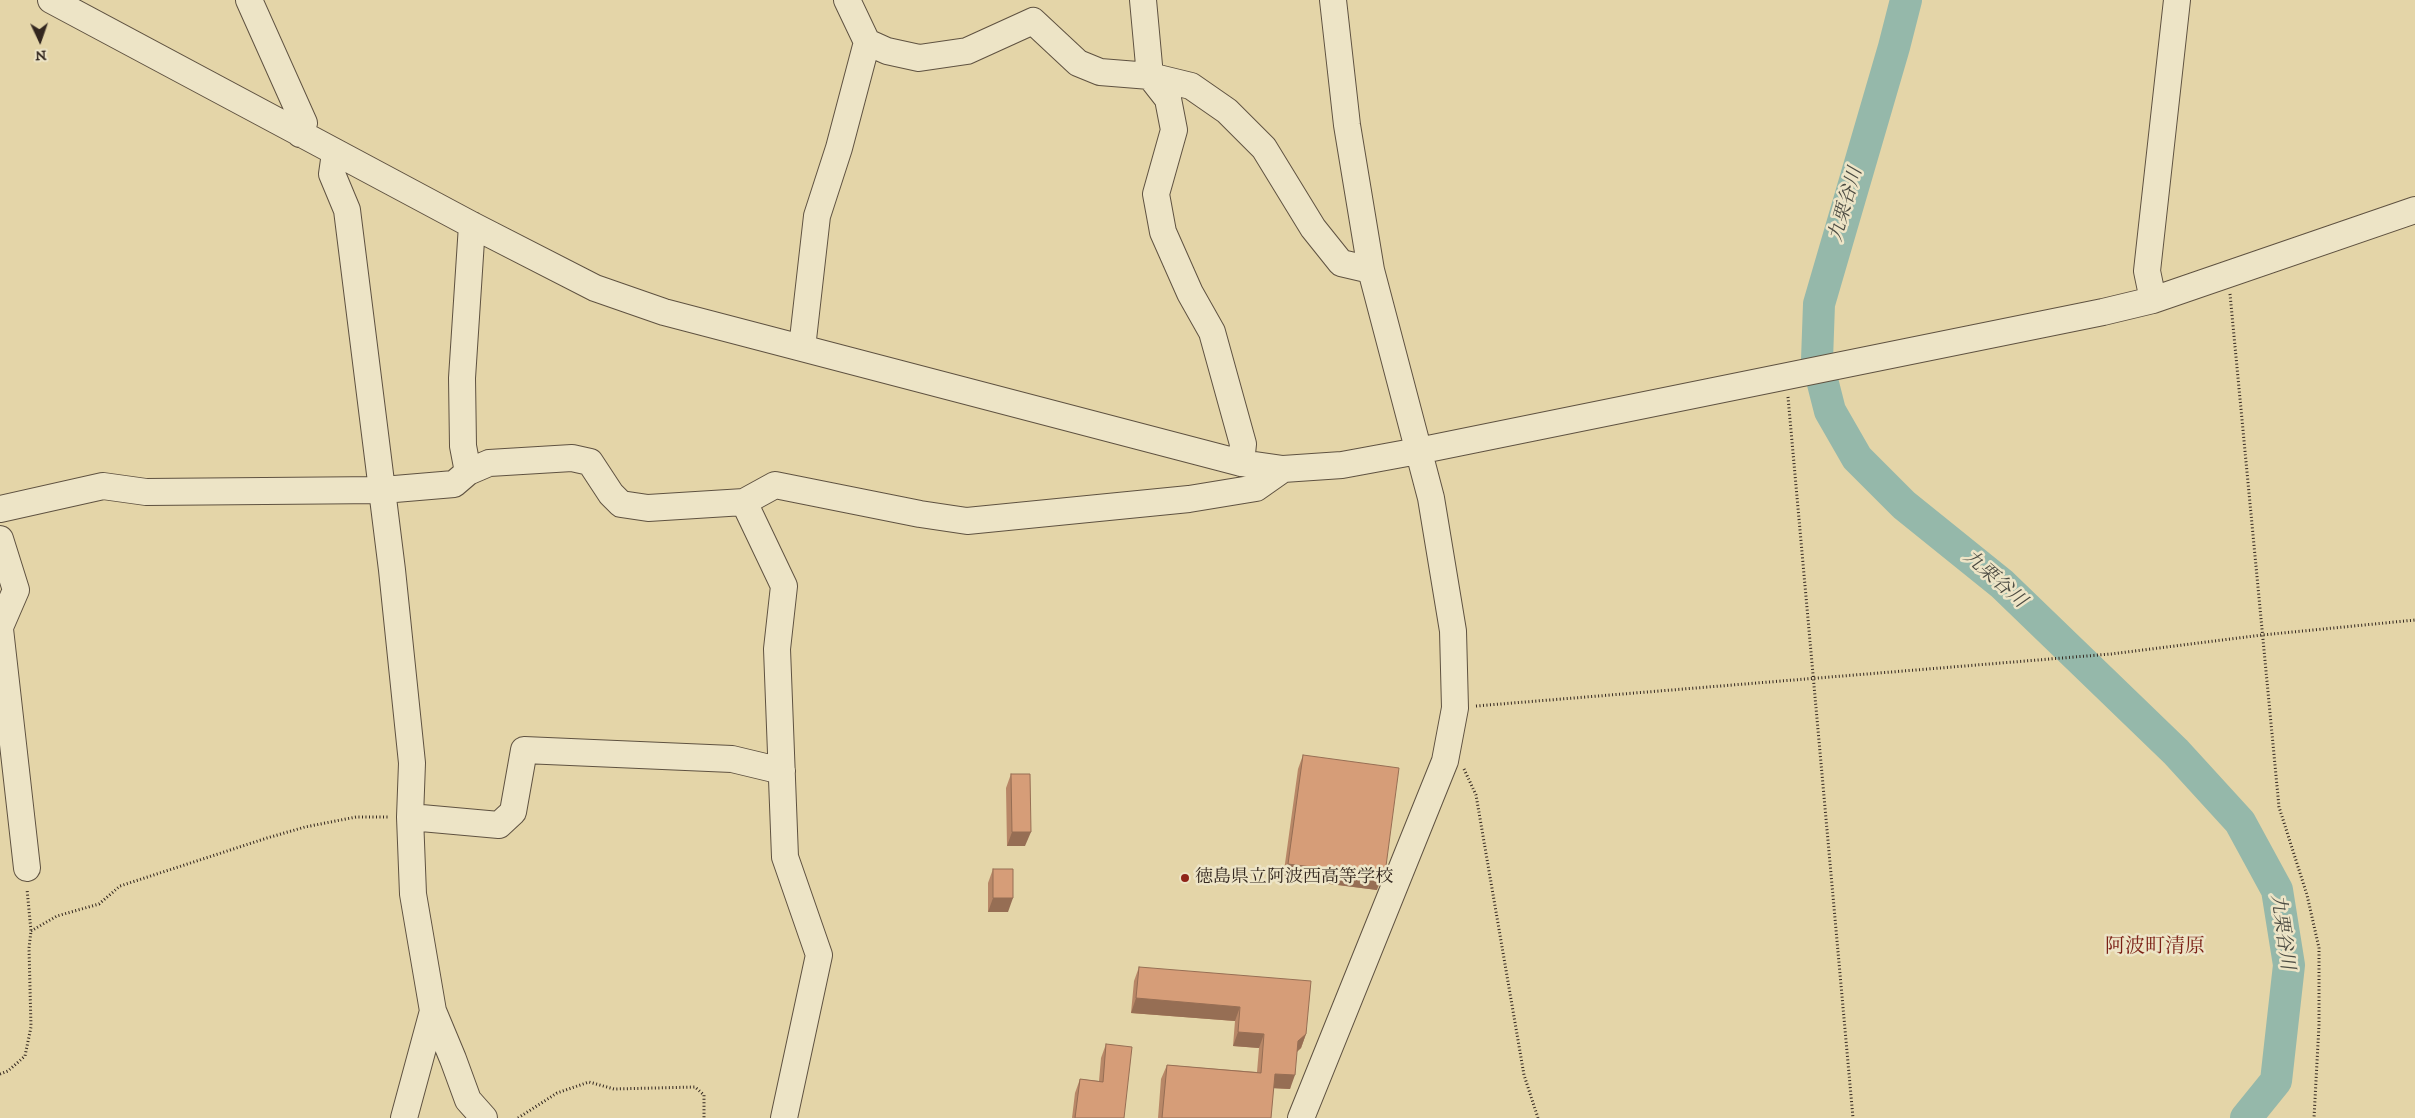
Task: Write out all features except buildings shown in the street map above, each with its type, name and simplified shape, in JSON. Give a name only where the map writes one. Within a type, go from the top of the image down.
[{"type":"street","points":[[51,0],[472,226],[596,288],[664,312],[1241,463],[1283,469],[1342,465],[1418,451],[2153,300],[2415,210]]},
{"type":"street","points":[[249,0],[304,123],[300,134]]},
{"type":"street","points":[[802,348],[817,216],[839,148],[867,42],[847,0]]},
{"type":"street","points":[[1143,0],[1150,76],[1168,98],[1174,130],[1156,194],[1163,232],[1190,293],[1212,332],[1243,444],[1241,463]]},
{"type":"street","points":[[1301,1118],[1445,760],[1455,708],[1453,631],[1431,498],[1371,270],[1347,125],[1333,0]]},
{"type":"street","points":[[2153,300],[2147,271],[2178,0]]},
{"type":"street","points":[[867,42],[887,50],[919,58],[967,50],[1033,21],[1078,63],[1100,72],[1150,76],[1191,86],[1227,111],[1264,148],[1313,228],[1342,263],[1371,270]]},
{"type":"street","points":[[335,153],[332,174],[347,210],[383,490],[412,763],[410,817],[413,894],[433,1012],[468,1100],[484,1118]]},
{"type":"street","points":[[468,472],[463,446],[462,378],[472,226]]},
{"type":"street","points":[[0,509],[103,486],[146,492],[383,490],[454,484],[468,472],[489,464],[572,458],[590,462],[611,494],[621,504],[648,508],[744,502],[775,485],[920,514],[966,521],[1189,500],[1256,488],[1283,469]]},
{"type":"street","points":[[744,502],[784,586],[777,649],[785,857],[819,955],[784,1118]]},
{"type":"street","points":[[0,539],[16,590],[0,628],[27,868]]},
{"type":"street","points":[[410,817],[499,825],[514,812],[524,750],[732,759],[782,771]]},
{"type":"street","points":[[404,1118],[433,1012]]},
{"type":"path","points":[[2225,276],[2230,293],[2279,807],[2307,894],[2319,948],[2319,1025],[2314,1118]]},
{"type":"path","points":[[1790,375],[1814,679],[1853,1118]]},
{"type":"path","points":[[1455,708],[2111,654],[2262,635],[2415,620]]},
{"type":"path","points":[[1445,760],[1465,770],[1476,794],[1524,1075],[1538,1118]]},
{"type":"path","points":[[31,931],[57,916],[99,904],[120,886],[290,831],[356,817],[410,817]]},
{"type":"path","points":[[0,1074],[8,1071],[25,1056],[31,1027],[29,948],[31,931],[27,901],[27,868]]},
{"type":"path","points":[[518,1118],[556,1093],[589,1082],[614,1089],[695,1087],[704,1095],[704,1118]]},
{"type":"waterway","name":"九栗谷川","points":[[1906,0],[1819,304],[1817,360],[1830,411],[1857,458],[1904,505],[2002,584],[2176,752],[2240,822],[2277,890],[2289,965],[2276,1081],[2246,1118]]},
{"type":"place","name":"徳島県立阿波西高等学校","points":[[1185,878]]},
{"type":"district","name":"阿波町清原","points":[[2155,948]]}]
